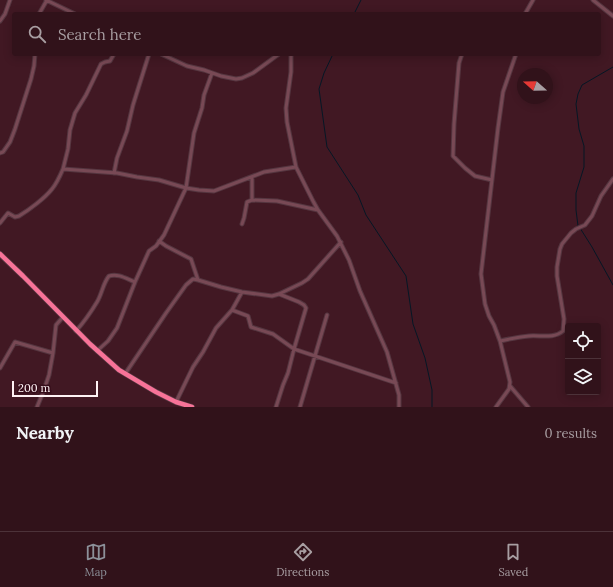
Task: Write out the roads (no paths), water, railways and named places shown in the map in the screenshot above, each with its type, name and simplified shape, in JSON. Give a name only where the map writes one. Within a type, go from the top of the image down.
[{"type":"highway","points":[[0,250],[24,276]]},
{"type":"highway","points":[[0,254],[24,276],[76,331],[125,374],[176,402],[192,407]]},
{"type":"street","points":[[0,21],[5,14],[10,0]]},
{"type":"street","points":[[40,12],[47,0],[71,12]]},
{"type":"street","points":[[526,12],[533,0]]},
{"type":"street","points":[[593,0],[613,16]]},
{"type":"street","points":[[0,153],[3,152],[10,142],[15,129],[31,79],[35,56]]},
{"type":"street","points":[[0,223],[8,213],[15,217],[19,216],[45,196],[57,182],[63,169],[68,149],[70,130],[76,113],[101,64],[110,61],[113,56]]},
{"type":"street","points":[[114,173],[117,158],[127,132],[133,105],[148,56]]},
{"type":"street","points":[[165,56],[187,66],[230,79],[242,78],[253,73],[276,56]]},
{"type":"street","points":[[291,56],[291,72],[286,108],[287,122],[296,167],[318,210],[341,242],[349,260],[360,291],[388,352],[399,395],[399,407]]},
{"type":"street","points":[[461,56],[459,63],[453,156],[475,176],[492,180]]},
{"type":"street","points":[[496,407],[509,389],[510,382],[500,342],[485,304],[481,274],[503,92],[515,56]]},
{"type":"street","points":[[97,351],[108,341],[116,328],[149,252],[156,246],[164,235],[186,188],[194,133],[202,108],[204,95],[212,73]]},
{"type":"street","points":[[63,169],[114,173],[159,180],[186,188],[214,191],[252,177],[256,174],[296,167]]},
{"type":"street","points":[[252,177],[252,200]]},
{"type":"street","points":[[500,342],[528,336],[548,336],[563,331],[564,319],[557,276],[560,249],[571,233],[585,225],[592,216],[601,196],[613,179]]},
{"type":"street","points":[[242,224],[247,202],[252,200],[277,201],[318,210]]},
{"type":"street","points":[[159,241],[191,259],[198,280]]},
{"type":"street","points":[[125,374],[186,285],[193,279],[242,292],[272,296],[308,279],[341,242]]},
{"type":"street","points":[[76,331],[97,302],[109,276],[114,274],[135,282]]},
{"type":"street","points":[[176,402],[193,367],[216,328],[232,310],[242,292]]},
{"type":"street","points":[[276,407],[288,374],[305,306],[279,294]]},
{"type":"street","points":[[232,310],[248,316],[251,327],[273,334],[294,349],[396,383]]},
{"type":"street","points":[[300,407],[327,315]]},
{"type":"street","points":[[37,407],[47,380],[53,353],[56,325],[63,317]]},
{"type":"street","points":[[0,368],[15,342],[53,353]]},
{"type":"street","points":[[510,386],[528,407]]},
{"type":"waterway","points":[[355,12],[361,0]]},
{"type":"waterway","points":[[332,56],[324,73],[319,89],[327,147],[358,195],[366,215],[406,276],[413,324],[425,358],[432,390],[432,407]]},
{"type":"waterway","points":[[578,226],[576,193],[584,167],[584,146],[579,129],[576,104],[578,94],[582,85],[613,67]]},
{"type":"waterway","points":[[580,228],[613,285]]}]
